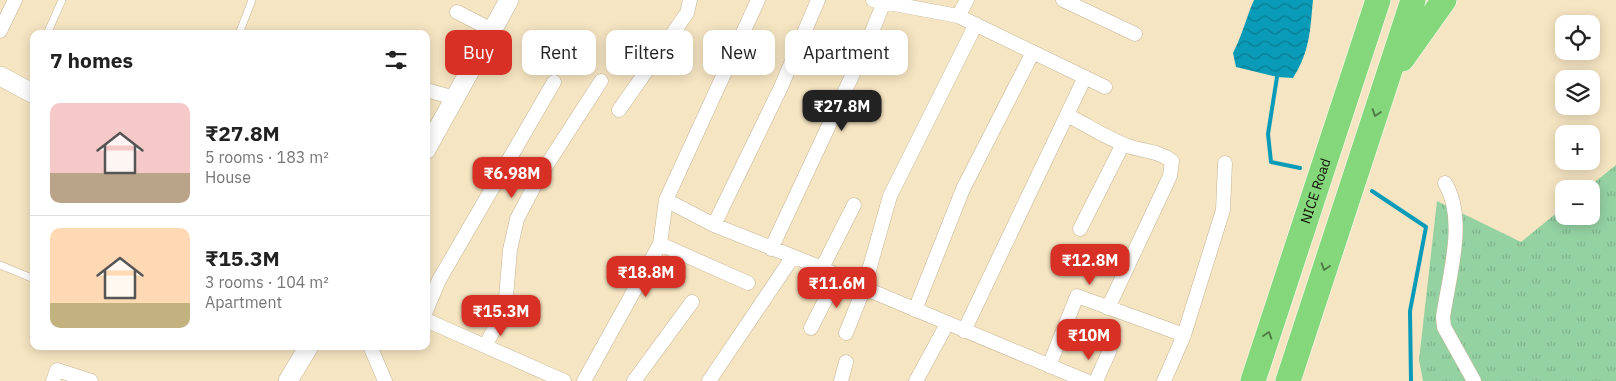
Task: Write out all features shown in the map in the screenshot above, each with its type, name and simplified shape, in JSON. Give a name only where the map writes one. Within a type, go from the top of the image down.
[{"type":"highway","points":[[1366,0],[1367,32]]},
{"type":"highway","name":"NICE Road","points":[[1253,381],[1378,0]]},
{"type":"highway","points":[[1288,381],[1413,0]]},
{"type":"highway","points":[[1388,74],[1403,58],[1444,0]]},
{"type":"street","points":[[0,31],[15,0]]},
{"type":"street","points":[[457,12],[492,30],[509,0]]},
{"type":"street","points":[[619,110],[687,13],[690,0]]},
{"type":"street","points":[[584,381],[660,244],[666,200],[758,0]]},
{"type":"street","points":[[714,225],[781,87],[818,0]]},
{"type":"street","points":[[958,16],[967,0]]},
{"type":"street","points":[[1063,0],[1135,34]]},
{"type":"street","points":[[771,250],[863,53],[878,1],[958,16],[1105,87]]},
{"type":"street","points":[[846,333],[864,288],[890,196],[976,24]]},
{"type":"street","points":[[915,310],[963,189],[1033,52]]},
{"type":"street","points":[[430,143],[468,75]]},
{"type":"street","points":[[0,76],[30,92]]},
{"type":"street","points":[[964,331],[1085,77]]},
{"type":"street","points":[[485,346],[505,310],[510,250],[517,219],[539,176],[601,81]]},
{"type":"street","points":[[430,301],[439,280],[554,82]]},
{"type":"street","points":[[430,91],[455,98]]},
{"type":"street","points":[[1067,115],[1123,144],[1164,155],[1172,160],[1173,167],[1108,308]]},
{"type":"street","points":[[1080,229],[1123,144]]},
{"type":"street","points":[[1164,381],[1184,335],[1223,210],[1225,163]]},
{"type":"street","points":[[1445,183],[1452,194],[1456,214],[1444,327],[1474,381]]},
{"type":"street","points":[[666,200],[714,225],[771,250],[822,268],[947,324],[1086,381]]},
{"type":"street","points":[[822,268],[854,205]]},
{"type":"street","points":[[660,244],[748,283]]},
{"type":"street","points":[[710,381],[792,258]]},
{"type":"street","points":[[811,328],[838,275]]},
{"type":"street","points":[[1049,366],[1077,296],[1184,335]]},
{"type":"street","points":[[634,381],[692,302]]},
{"type":"street","points":[[430,322],[564,381]]},
{"type":"street","points":[[919,380],[947,324]]},
{"type":"street","points":[[288,381],[307,350]]},
{"type":"street","points":[[372,350],[385,381]]},
{"type":"street","points":[[1096,381],[1109,352]]},
{"type":"street","points":[[841,381],[846,362]]},
{"type":"street","points":[[53,381],[57,370],[91,381]]},
{"type":"lane","points":[[49,30],[62,0]]},
{"type":"lane","points":[[241,30],[252,0]]},
{"type":"lane","points":[[0,266],[30,277]]},
{"type":"green space","points":[[1616,165],[1616,381],[1423,381],[1419,360],[1437,201],[1521,242],[1555,214],[1555,225],[1600,225],[1600,180],[1597,180]]},
{"type":"water","points":[[1254,0],[1313,0],[1306,50],[1293,78],[1277,77],[1236,67],[1233,53]]},
{"type":"waterway","points":[[1277,77],[1268,134],[1271,162],[1300,168]]},
{"type":"waterway","points":[[1372,191],[1426,227],[1410,311],[1411,381]]}]
